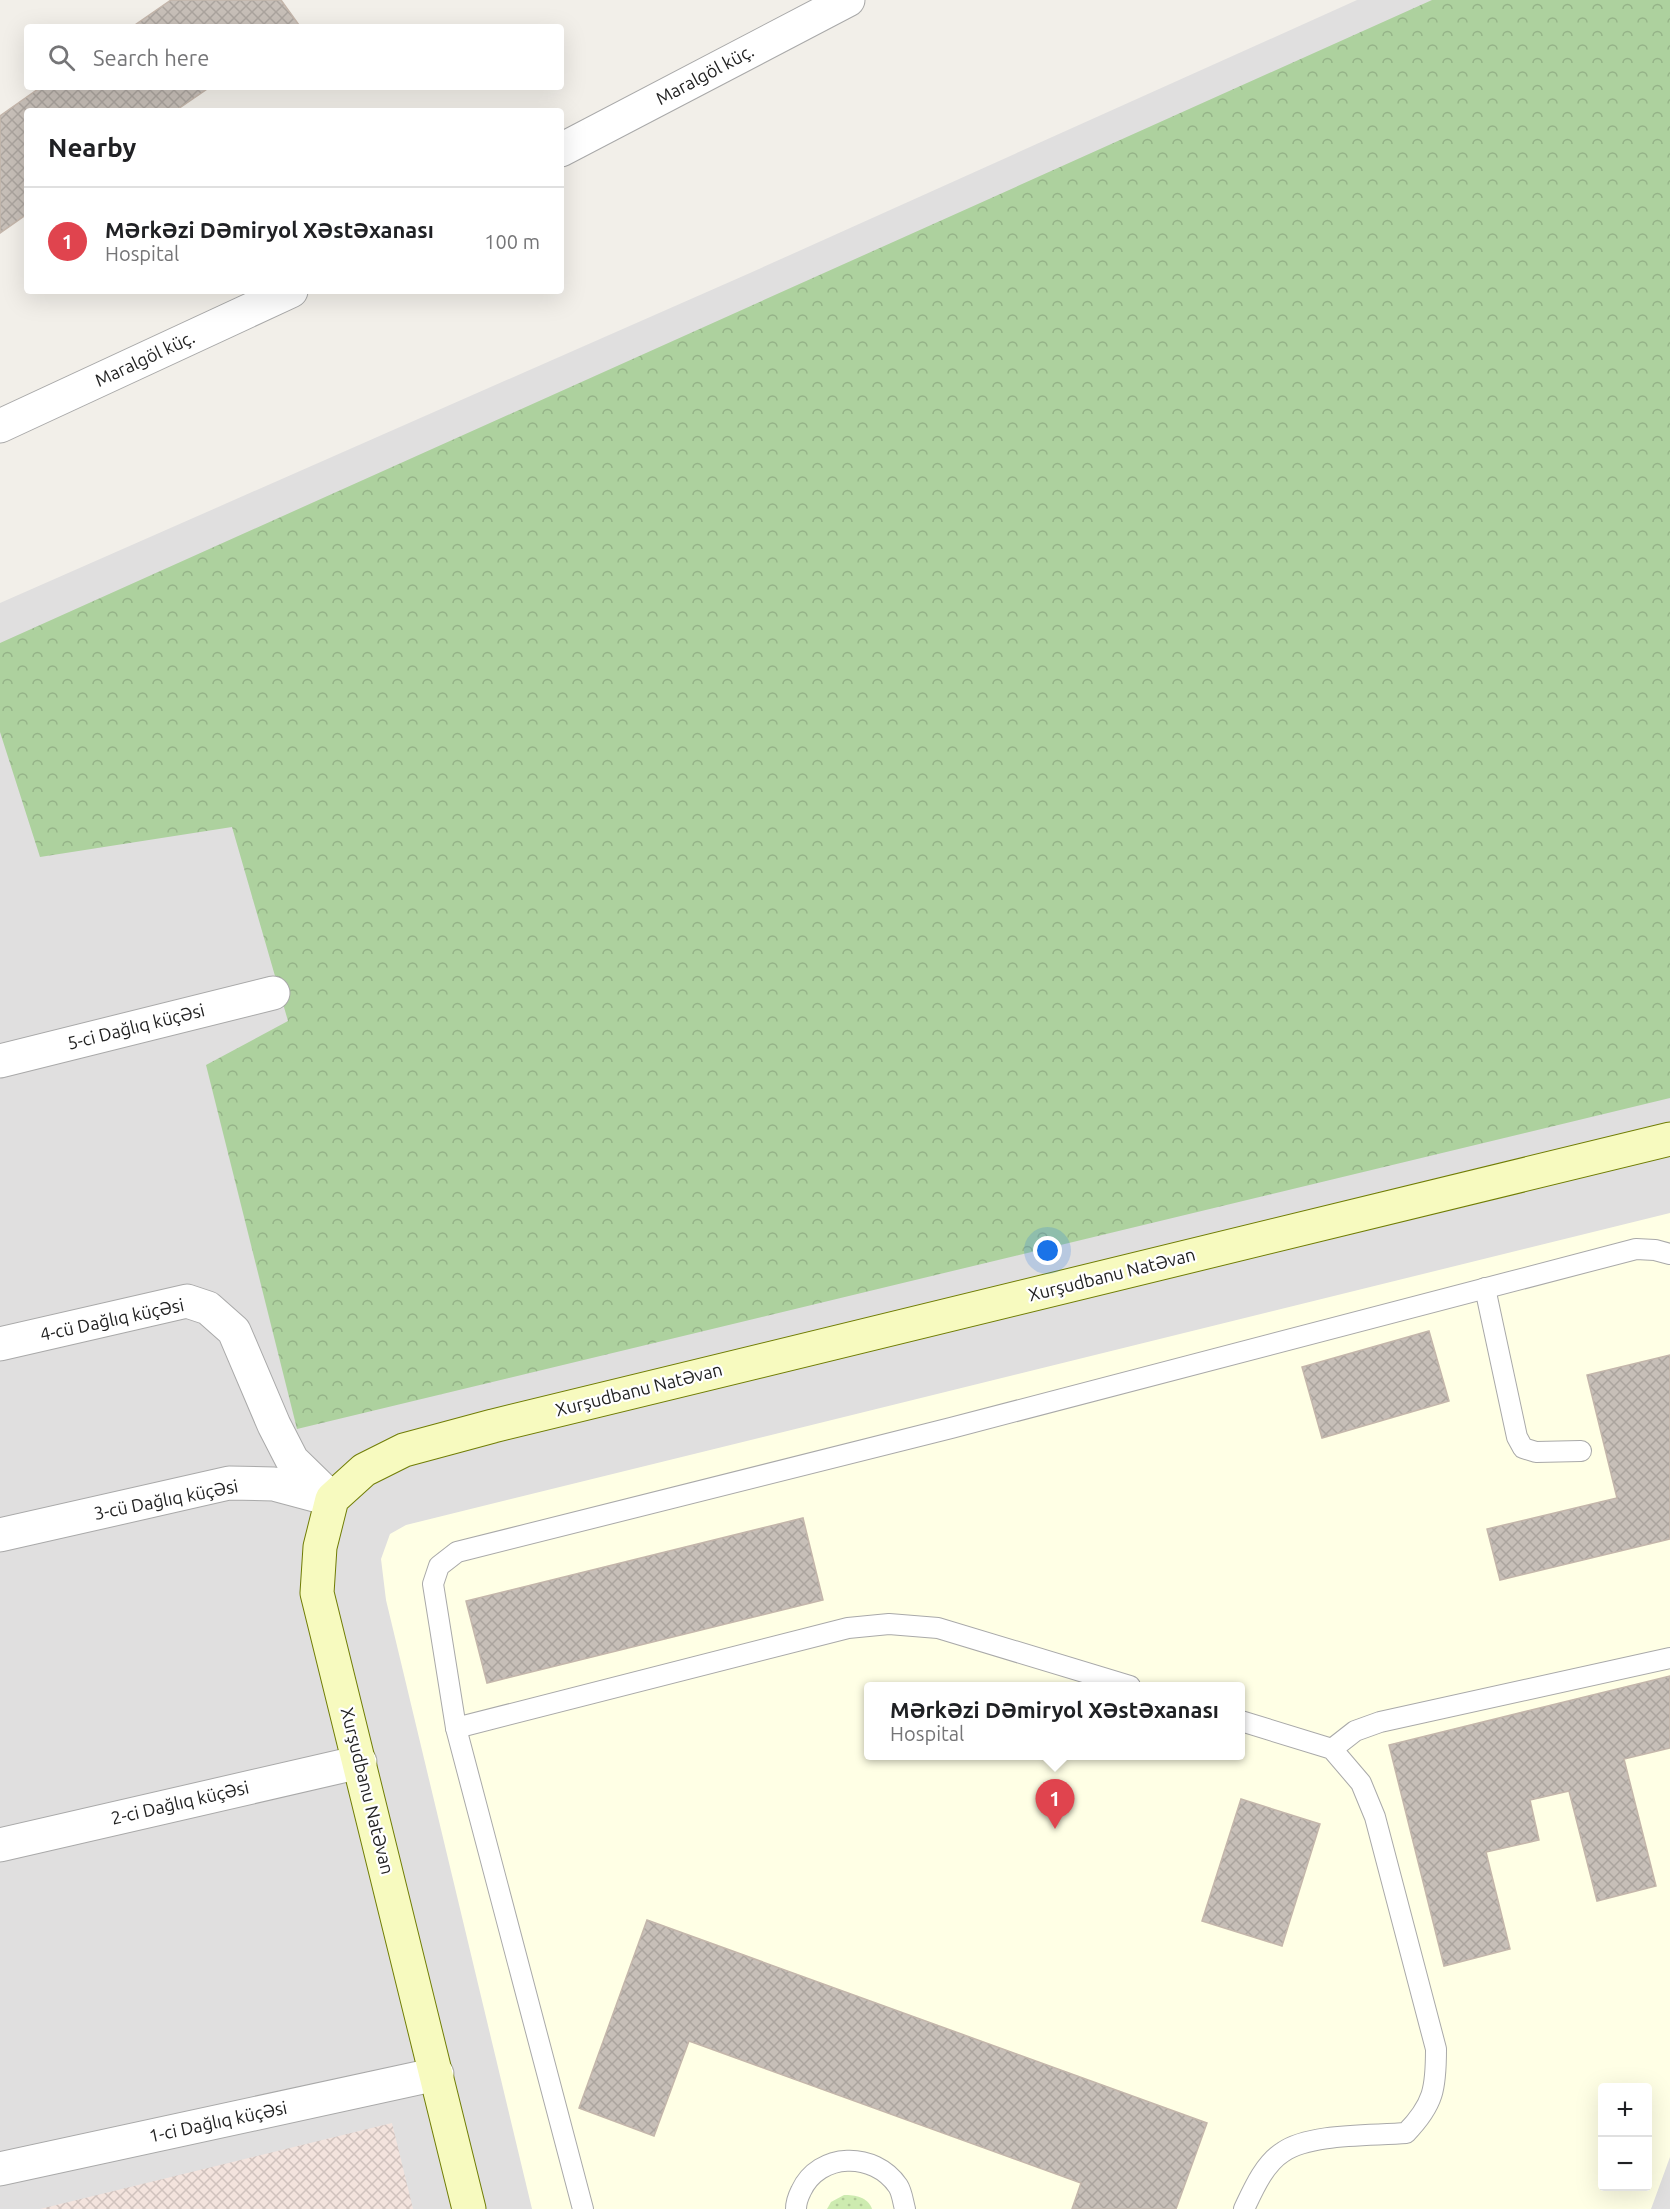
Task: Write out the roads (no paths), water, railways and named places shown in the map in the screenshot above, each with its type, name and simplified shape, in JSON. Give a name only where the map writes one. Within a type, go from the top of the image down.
[{"type":"main road","name":"Xurşudbanu Natəvan","points":[[469,2209],[317,1593],[320,1547],[332,1499],[364,1470],[404,1450],[493,1425],[1670,1139]]},
{"type":"street","name":"Maralgöl küç.","points":[[564,148],[848,0]]},
{"type":"street","name":"Maralgöl küç.","points":[[0,426],[285,294]]},
{"type":"street","name":"5-ci Dağlıq küçəsi","points":[[0,1061],[273,993]]},
{"type":"street","name":"4-cü Dağlıq küçəsi","points":[[0,1344],[187,1301],[208,1308],[234,1331],[274,1425],[292,1460],[332,1499]]},
{"type":"street","name":"3-cü Dağlıq küçəsi","points":[[0,1535],[229,1483],[274,1484],[332,1499]]},
{"type":"street","name":"2-ci Dağlıq küçəsi","points":[[0,1845],[360,1762]]},
{"type":"street","name":"1-ci Dağlıq küçəsi","points":[[0,2169],[437,2074]]},
{"type":"lane","points":[[583,2209],[456,1728],[433,1584],[439,1566],[457,1552],[951,1428],[1636,1249],[1670,1254]]},
{"type":"lane","points":[[1485,1288],[1517,1437],[1523,1448],[1536,1452],[1581,1452]]},
{"type":"lane","points":[[456,1728],[848,1628],[889,1624],[939,1628],[1117,1682]]},
{"type":"lane","points":[[1332,1749],[1355,1731],[1380,1722],[1670,1658]]},
{"type":"lane","points":[[1244,2209],[1260,2177],[1281,2152],[1305,2141],[1406,2133],[1422,2116],[1436,2082],[1436,2049],[1376,1817],[1361,1783],[1332,1749],[1245,1722]]},
{"type":"lane","points":[[796,2209],[796,2203],[807,2180],[828,2163],[854,2159],[880,2168],[899,2187],[905,2209]]},
{"type":"place","name":"Mərkəzi Dəmiryol Xəstəxanası","points":[[1055,1829]]}]
